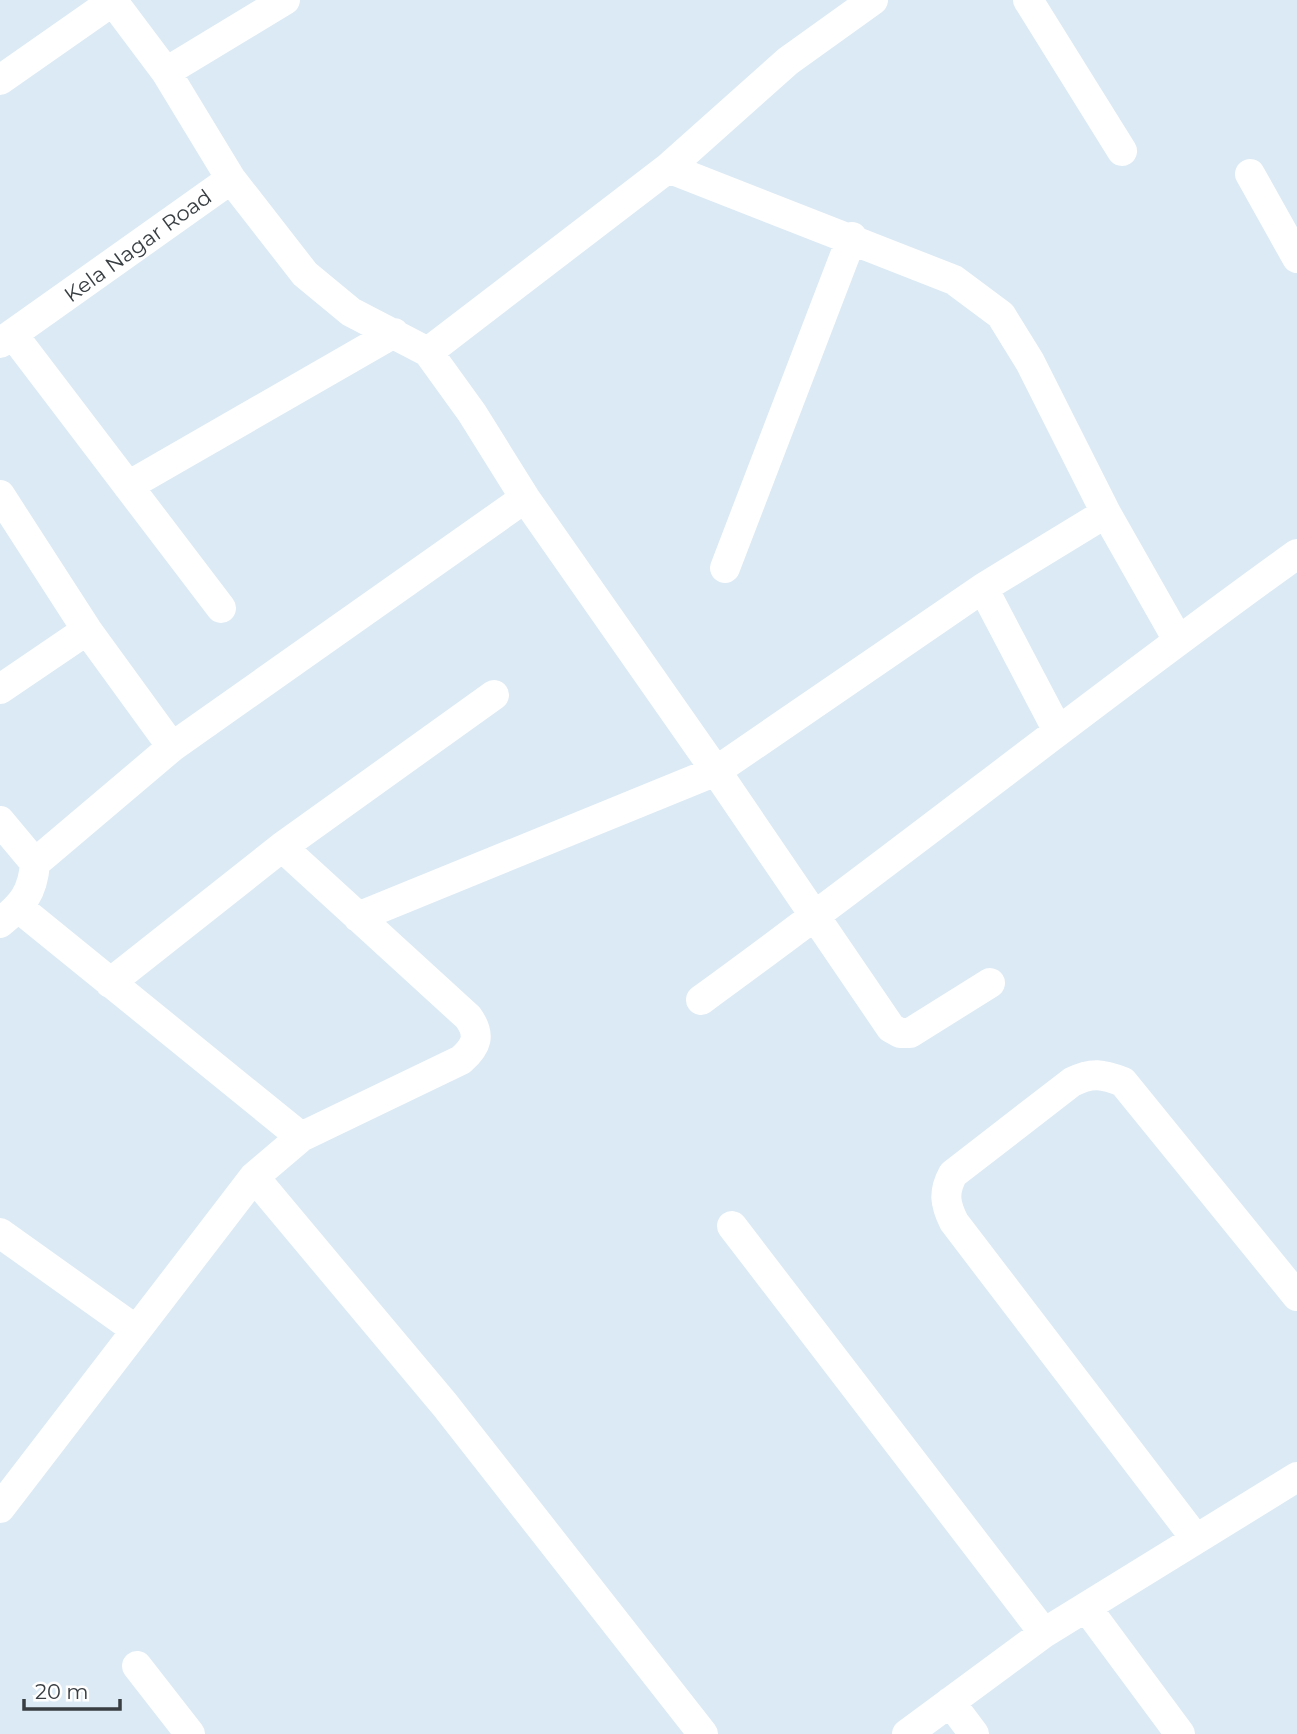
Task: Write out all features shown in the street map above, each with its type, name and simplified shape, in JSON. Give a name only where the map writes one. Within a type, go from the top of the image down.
[{"type":"street","points":[[0,80],[113,0]]},
{"type":"street","name":"Kela Nagar Road","points":[[7,339],[231,179],[166,72],[113,0]]},
{"type":"street","points":[[166,72],[285,0]]},
{"type":"street","points":[[428,352],[668,168],[788,61],[873,0]]},
{"type":"street","points":[[1028,0],[1122,151]]},
{"type":"street","points":[[668,168],[852,237],[954,280],[1001,315],[1030,362],[1106,513],[1178,640]]},
{"type":"street","points":[[1250,174],[1297,258]]},
{"type":"street","points":[[231,179],[305,274],[351,312],[428,352],[472,413],[525,498],[891,1028],[900,1033],[910,1033],[990,983]]},
{"type":"street","points":[[725,568],[852,237]]},
{"type":"street","points":[[128,486],[394,333]]},
{"type":"street","points":[[7,339],[128,486],[221,608]]},
{"type":"street","points":[[0,495],[87,630],[172,747]]},
{"type":"street","points":[[35,863],[172,747],[525,498]]},
{"type":"street","points":[[358,917],[716,771],[983,588],[1106,513]]},
{"type":"street","points":[[701,1000],[816,916],[1178,640],[1297,554]]},
{"type":"street","points":[[983,588],[1058,731]]},
{"type":"street","points":[[0,689],[87,630]]},
{"type":"street","points":[[110,983],[282,847],[494,695]]},
{"type":"street","points":[[0,821],[35,863],[34,884],[9,916],[110,983],[301,1137]]},
{"type":"street","points":[[3,1496],[254,1177],[301,1137],[461,1060],[472,1050],[477,1039],[475,1027],[468,1017],[282,847]]},
{"type":"street","points":[[1196,1539],[954,1222],[946,1206],[945,1188],[953,1174],[1072,1082],[1089,1074],[1104,1074],[1123,1082],[1297,1296]]},
{"type":"street","points":[[254,1177],[445,1405],[703,1734]]},
{"type":"street","points":[[732,1226],[1044,1633]]},
{"type":"street","points":[[0,1233],[136,1330]]},
{"type":"street","points":[[907,1734],[1044,1633],[1297,1477]]},
{"type":"street","points":[[1086,1607],[1180,1734]]},
{"type":"street","points":[[138,1666],[190,1734]]},
{"type":"street","points":[[950,1702],[974,1734]]}]
